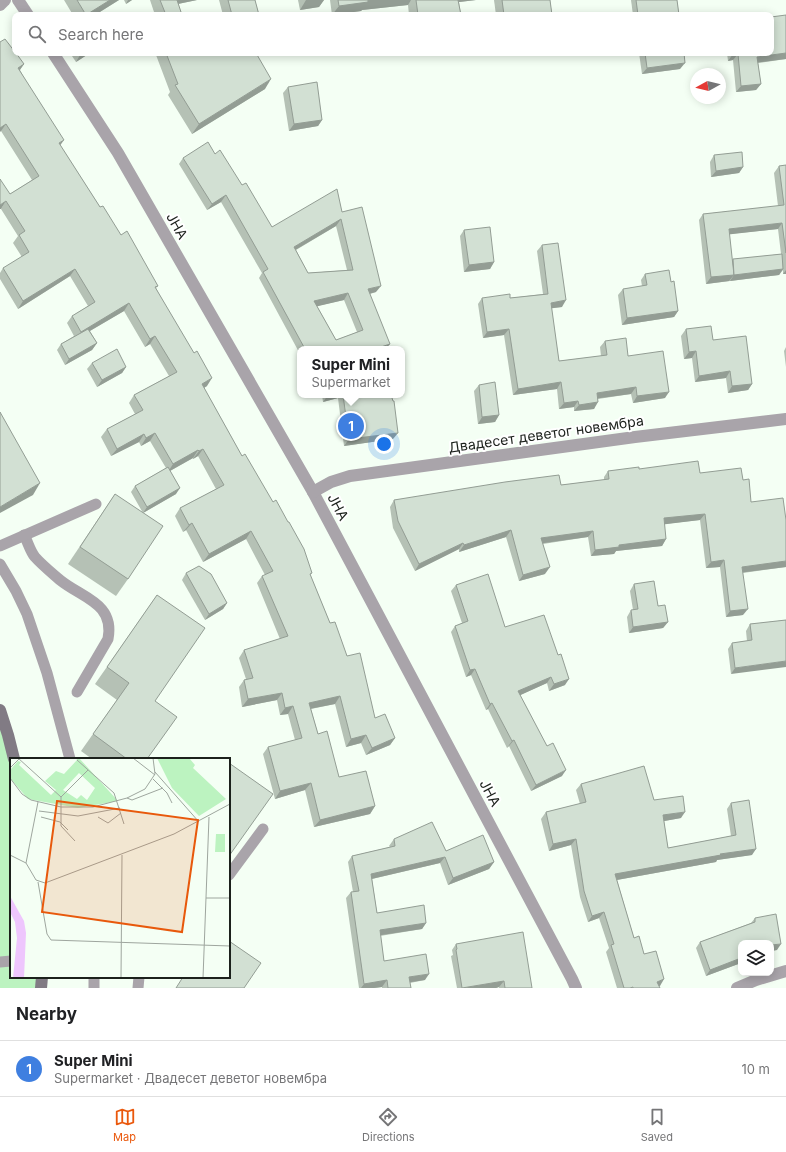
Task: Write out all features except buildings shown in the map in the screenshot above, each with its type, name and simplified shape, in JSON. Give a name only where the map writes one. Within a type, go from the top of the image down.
[{"type":"street","points":[[0,5],[5,0]]},
{"type":"street","points":[[18,0],[26,12]]},
{"type":"street","name":"ЈНА","points":[[55,56],[118,153],[313,492],[576,988]]},
{"type":"street","name":"Двадесет деветог новембра","points":[[313,492],[331,482],[350,476],[635,437],[786,419]]},
{"type":"street","points":[[0,710],[14,758]]},
{"type":"street","points":[[737,988],[756,980],[786,971]]},
{"type":"street","points":[[41,988],[42,978]]},
{"type":"lane","points":[[0,546],[96,504]]},
{"type":"lane","points":[[24,535],[35,556],[61,581],[97,605],[104,611],[109,619],[110,629],[108,639],[77,692]]},
{"type":"lane","points":[[0,564],[16,591],[31,627],[47,673],[70,758]]},
{"type":"lane","points":[[230,875],[263,829]]},
{"type":"lane","points":[[0,962],[10,961]]},
{"type":"lane","points":[[138,988],[139,978]]},
{"type":"green space","points":[[0,710],[11,758],[10,978],[42,978],[41,988],[0,988]]},
{"type":"place","name":"Super Mini","points":[[351,426]]}]
